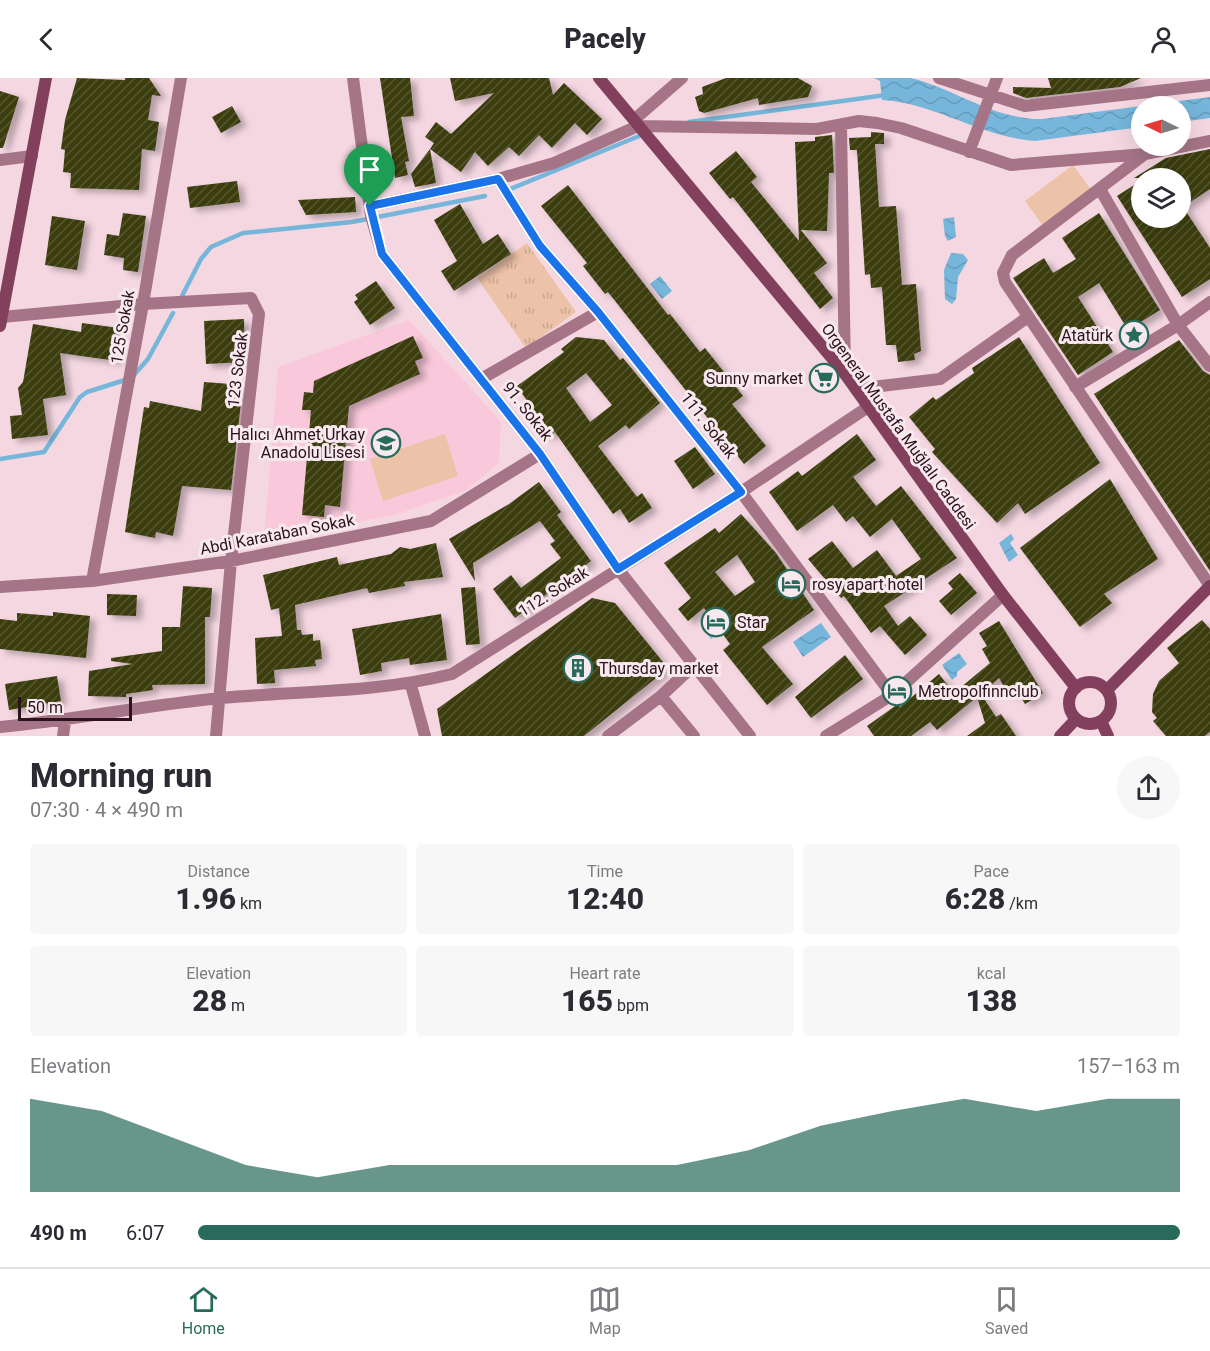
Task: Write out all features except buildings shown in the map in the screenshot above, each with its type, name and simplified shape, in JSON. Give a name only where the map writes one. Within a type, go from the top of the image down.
[{"type":"street","points":[[46,78],[1,322],[143,303]]},
{"type":"street","name":"125 Sokak","points":[[92,581],[128,389],[181,78]]},
{"type":"street","name":"91. Sokak","points":[[352,78],[371,211],[382,254],[540,454],[618,569],[750,736]]},
{"type":"street","name":"Orgeneral Mustafa Muğlalı Caddesi","points":[[599,78],[856,389],[1003,595],[1076,688]]},
{"type":"street","points":[[371,211],[499,180],[554,164],[637,122],[682,78]]},
{"type":"street","points":[[939,78],[990,101],[1041,106],[1210,85]]},
{"type":"street","points":[[969,152],[997,78]]},
{"type":"street","points":[[637,122],[817,129],[859,122],[877,123],[902,128],[1011,165],[1131,155]]},
{"type":"street","points":[[841,126],[845,375]]},
{"type":"street","points":[[1191,145],[1210,141]]},
{"type":"street","points":[[0,160],[32,156]]},
{"type":"street","points":[[1107,690],[1210,586],[1028,317],[1005,282],[1003,273],[1012,255],[1142,156]]},
{"type":"street","name":"111. Sokak","points":[[499,180],[540,246],[598,312],[741,492],[892,695]]},
{"type":"street","points":[[1100,189],[1178,325],[1210,366]]},
{"type":"street","name":"123 Sokak","points":[[143,303],[251,298],[260,315],[231,561],[216,736]]},
{"type":"street","points":[[1075,387],[1178,325],[1210,302]]},
{"type":"street","points":[[481,378],[598,312]]},
{"type":"street","points":[[856,389],[940,379],[1028,317]]},
{"type":"street","name":"112. Sokak","points":[[0,727],[65,721],[220,698],[411,685],[452,674],[741,492],[868,407]]},
{"type":"street","name":"Abdi Karataban Sokak","points":[[0,586],[92,581],[231,561],[431,521],[467,501],[540,454]]},
{"type":"street","points":[[826,736],[892,695],[1003,595]]},
{"type":"street","points":[[608,736],[661,696],[693,666]]},
{"type":"street","points":[[1095,682],[1107,690],[1110,696],[1110,710],[1101,721],[1088,724],[1076,719],[1071,713],[1069,700],[1081,684],[1095,682]]},
{"type":"street","points":[[411,685],[425,736]]},
{"type":"street","points":[[661,696],[694,736]]},
{"type":"street","points":[[1060,736],[1076,719]]},
{"type":"street","points":[[63,736],[65,721]]},
{"type":"street","points":[[1101,721],[1108,736]]},
{"type":"shaded area","name":"Halıcı Ahmet Urkay Anadolu Lisesi","points":[[409,320],[501,422],[499,463],[465,491],[394,515],[264,540],[278,367]]},
{"type":"green space","points":[[1073,165],[1092,191],[1044,227],[1025,201]]},
{"type":"green space","points":[[527,243],[576,312],[526,348],[477,278]]},
{"type":"green space","points":[[445,434],[458,476],[383,501],[370,459]]},
{"type":"water","points":[[874,78],[911,78],[991,109],[1024,118],[1042,119],[1131,107],[1131,128],[1035,141],[1015,138],[921,107],[882,100],[880,81]]},
{"type":"water","points":[[1210,97],[1210,118],[1191,121],[1191,99]]},
{"type":"water","points":[[954,217],[956,237],[948,241],[945,236],[943,219]]},
{"type":"water","points":[[951,253],[963,254],[968,260],[958,277],[956,299],[952,304],[945,299],[944,270]]},
{"type":"water","points":[[660,276],[672,291],[662,299],[650,284]]},
{"type":"water","points":[[1011,534],[1014,539],[1010,543],[1018,555],[1009,562],[999,543]]},
{"type":"water","points":[[708,619],[718,634],[711,639],[701,624]]},
{"type":"water","points":[[821,623],[831,637],[803,657],[793,642]]},
{"type":"water","points":[[959,653],[967,664],[957,672],[957,676],[952,680],[942,665]]},
{"type":"waterway","points":[[689,122],[886,95]]},
{"type":"waterway","points":[[508,190],[644,134]]},
{"type":"waterway","points":[[182,296],[201,259],[211,247],[243,233],[352,222],[485,196]]},
{"type":"waterway","points":[[133,376],[148,359],[173,313]]},
{"type":"waterway","points":[[0,459],[44,452],[80,397],[87,392],[125,380]]},
{"type":"place","name":"Atatürk","points":[[1134,335]]},
{"type":"place","name":"Sunny market","points":[[824,378]]},
{"type":"place","name":"Halıcı Ahmet Urkay Anadolu Lisesi","points":[[386,443]]},
{"type":"place","name":"rosy apart hotel","points":[[791,584]]},
{"type":"place","name":"Star","points":[[716,622]]},
{"type":"place","name":"Thursday market","points":[[578,668]]},
{"type":"place","name":"Metropolfinnclub","points":[[897,691]]},
{"type":"route","points":[[498,179],[540,246],[598,312],[741,492],[618,569],[540,454],[382,254],[370,206],[498,179]]}]
